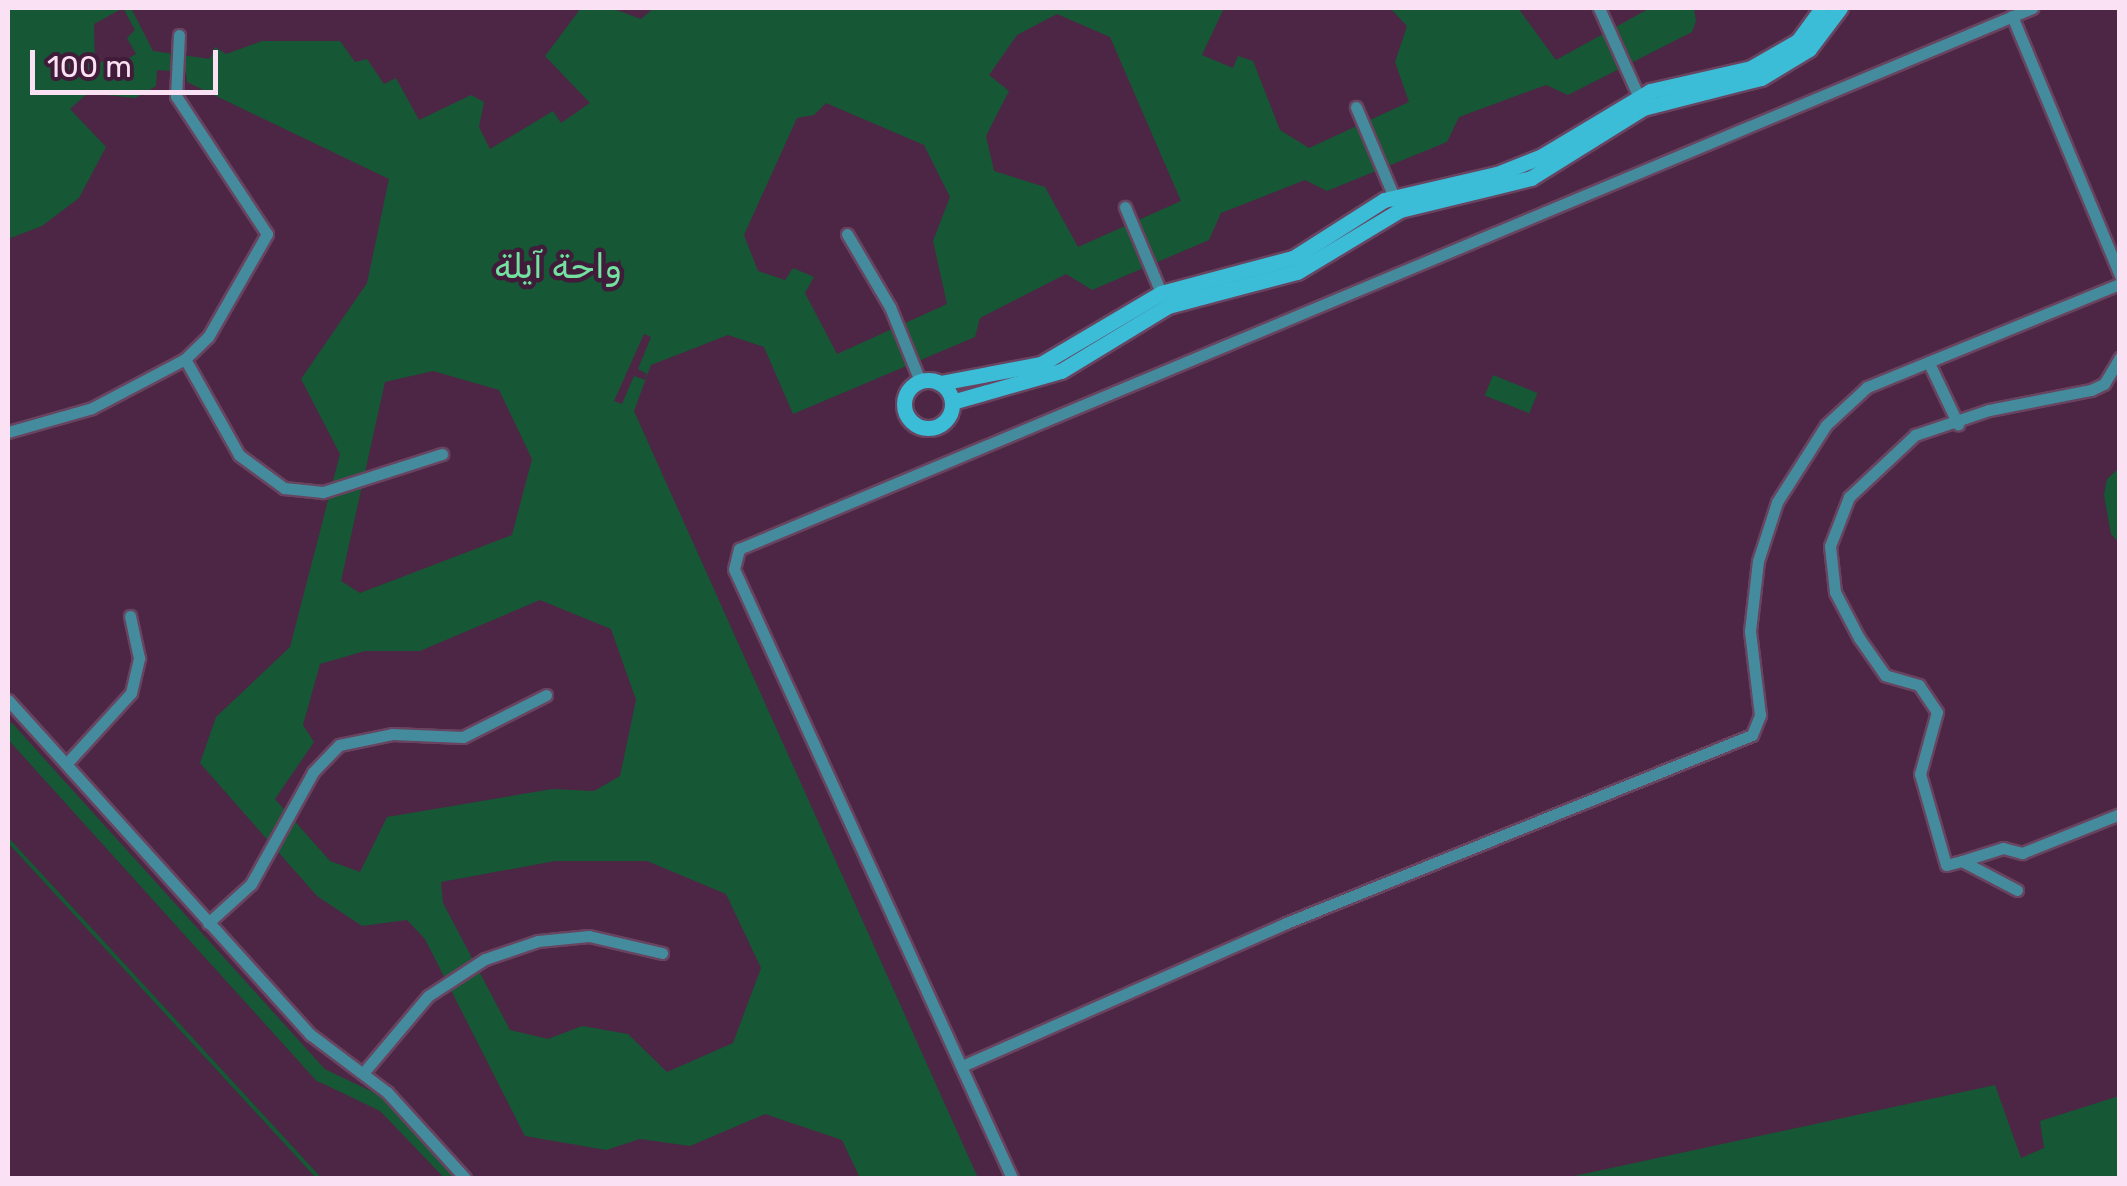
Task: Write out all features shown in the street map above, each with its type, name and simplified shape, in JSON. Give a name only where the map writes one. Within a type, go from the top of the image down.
[{"type":"street","points":[[848,234],[890,308],[917,374],[940,383],[1041,364],[1162,294],[1281,263],[1397,203],[1527,163],[1641,102],[1762,63],[1798,41],[1822,8]]},
{"type":"street","points":[[1641,102],[1775,71],[1809,49],[1840,8]]},
{"type":"street","points":[[1012,1178],[734,568],[739,548],[2032,8]]},
{"type":"street","points":[[1601,13],[1641,102]]},
{"type":"street","points":[[2012,16],[2120,275]]},
{"type":"street","points":[[8,432],[92,408],[184,359],[208,336],[267,234],[176,96],[173,78],[179,34]]},
{"type":"street","points":[[1356,107],[1397,203]]},
{"type":"street","points":[[1125,207],[1162,294]]},
{"type":"street","points":[[962,1066],[1286,923],[1752,735],[1760,716],[1752,598],[1777,502],[1826,425],[1856,394],[2120,284]]},
{"type":"street","points":[[952,402],[1061,371],[1162,294]]},
{"type":"street","points":[[2120,357],[2104,384],[2091,390],[1989,410],[1915,436],[1864,477],[1837,520],[1829,570],[1847,619],[1885,675],[1919,685],[1931,696],[1936,727],[1920,774],[1946,865],[2003,848],[2022,854],[2117,815],[2120,831]]},
{"type":"street","points":[[184,359],[247,464],[284,488],[323,492],[442,454]]},
{"type":"street","points":[[1929,363],[1958,424]]},
{"type":"street","points":[[917,374],[904,399],[911,422],[934,428],[948,418],[952,402],[940,383]]},
{"type":"street","points":[[67,763],[130,693],[139,658],[130,616]]},
{"type":"street","points":[[208,923],[251,884],[313,772],[338,746],[392,734],[463,737],[546,695]]},
{"type":"street","points":[[8,700],[311,1035],[364,1072],[465,1178]]},
{"type":"street","points":[[1962,861],[2017,890]]},
{"type":"street","points":[[364,1072],[442,985],[485,959],[577,936],[662,953]]},
{"type":"water","name":"واحة آيلة","points":[[8,8],[123,8],[131,8],[153,51],[210,59],[215,47],[226,54],[262,41],[340,41],[355,62],[367,59],[384,84],[396,78],[419,120],[471,95],[484,102],[479,127],[490,149],[553,111],[561,123],[590,103],[545,56],[581,8],[611,8],[641,19],[654,8],[1224,8],[1202,55],[1233,68],[1238,56],[1253,61],[1280,130],[1309,148],[1409,102],[1395,62],[1407,26],[1390,8],[1518,8],[1556,60],[1650,8],[1694,8],[1696,21],[1692,32],[1568,95],[1546,85],[1459,117],[1447,142],[1327,191],[1305,180],[1221,213],[1209,240],[1092,290],[1066,274],[980,318],[975,337],[793,414],[764,347],[728,335],[651,365],[634,411],[978,1178],[860,1178],[842,1140],[765,1114],[690,1146],[640,1139],[606,1150],[525,1136],[425,939],[407,920],[362,926],[317,896],[200,763],[216,717],[290,647],[340,454],[301,379],[367,283],[389,179],[187,82],[186,72],[157,70],[156,86],[135,98],[88,93],[70,109],[106,147],[79,198],[42,226],[8,239]],"holes":[[[123,8],[135,30],[127,38],[136,54],[109,69],[103,61],[95,65],[94,24]],[[1057,14],[1110,37],[1181,201],[1078,247],[1045,187],[994,171],[986,136],[1009,91],[989,75],[1017,35]],[[826,103],[924,145],[950,197],[933,241],[947,304],[837,354],[805,293],[814,277],[793,268],[785,280],[758,271],[744,235],[797,118],[814,115]],[[433,371],[499,390],[532,459],[512,535],[360,593],[341,581],[385,382]],[[540,600],[611,629],[636,700],[620,776],[594,791],[552,789],[387,817],[360,872],[330,861],[275,799],[314,742],[303,725],[320,664],[365,651],[420,651]],[[555,861],[647,861],[726,894],[761,968],[733,1043],[667,1072],[628,1034],[582,1026],[548,1039],[510,1030],[443,903],[441,882]]]},
{"type":"water","points":[[1493,375],[1538,393],[1529,413],[1485,395]]},
{"type":"water","points":[[2119,468],[2119,543],[2111,534],[2104,495],[2107,479]]},
{"type":"water","points":[[1995,1085],[2021,1158],[2044,1148],[2040,1121],[2119,1096],[2119,1178],[1565,1178]]},
{"type":"pier","points":[[644,334],[651,337],[638,369],[647,374],[645,380],[634,376],[622,404],[614,401]]},
{"type":"waterway","points":[[8,729],[321,1075],[384,1105],[454,1178]]},
{"type":"waterway","points":[[8,840],[319,1178]]}]
